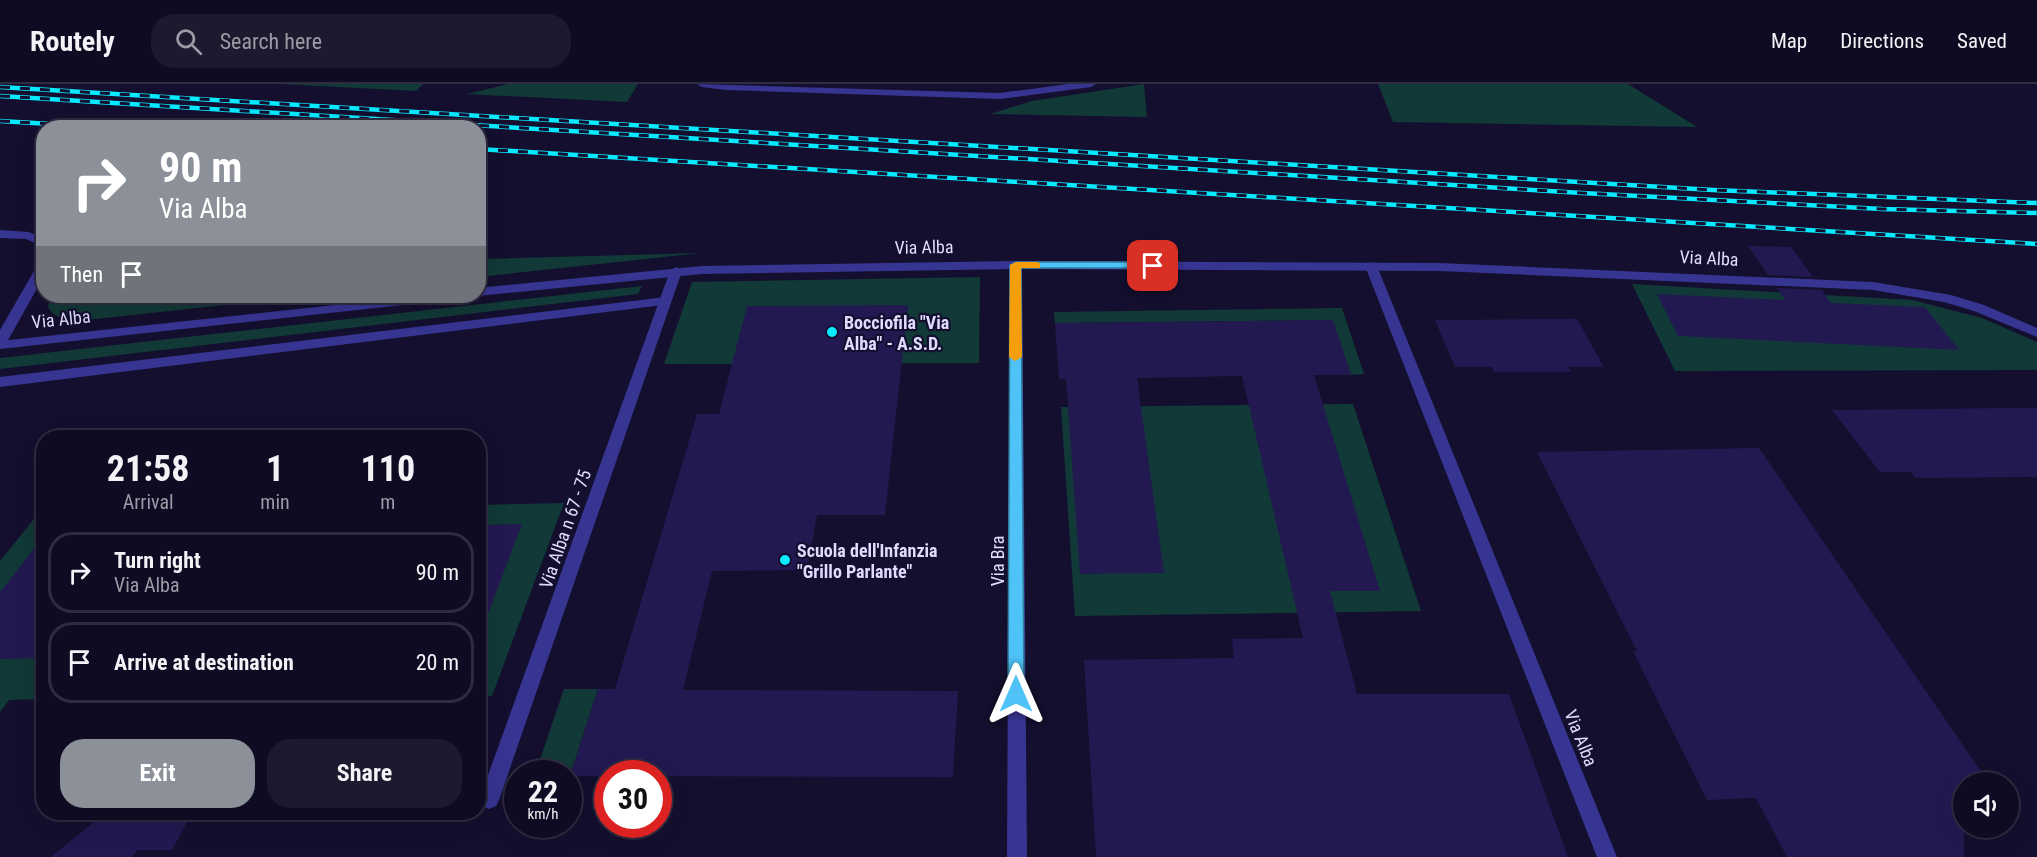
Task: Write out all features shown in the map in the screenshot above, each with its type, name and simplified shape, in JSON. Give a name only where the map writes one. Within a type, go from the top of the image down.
[{"type":"street","points":[[702,84],[726,87],[1000,96],[1091,84]]},
{"type":"street","points":[[0,234],[29,236],[36,240]]},
{"type":"street","name":"Via Alba","points":[[486,291],[676,271],[1016,265],[1371,266],[1552,270],[1873,286],[1946,298],[1979,308],[2037,333]]},
{"type":"street","name":"Via Bra","points":[[1016,265],[1017,857]]},
{"type":"street","name":"Via Alba","points":[[1371,266],[1607,857]]},
{"type":"street","name":"Via Alba n 67 - 75","points":[[489,800],[676,271]]},
{"type":"street","points":[[0,344],[36,279]]},
{"type":"street","points":[[0,382],[666,301]]},
{"type":"street","name":"Via Alba","points":[[0,344],[384,303]]},
{"type":"green space","points":[[280,84],[423,84],[416,91]]},
{"type":"green space","points":[[508,84],[638,84],[627,102],[467,94]]},
{"type":"green space","points":[[1144,84],[1147,117],[990,114],[1032,101]]},
{"type":"green space","points":[[1378,84],[1628,84],[1697,127],[1393,122]]},
{"type":"green space","points":[[701,253],[486,276],[486,259]]},
{"type":"green space","points":[[980,277],[979,363],[664,364],[692,282]]},
{"type":"green space","points":[[1632,284],[1912,300],[1982,318],[2037,342],[2037,370],[1675,371]]},
{"type":"green space","points":[[642,286],[638,294],[0,369],[0,358]]},
{"type":"green space","points":[[49,303],[244,303],[76,321],[63,319],[53,314],[48,307]]},
{"type":"green space","points":[[1342,308],[1364,374],[1351,375],[1332,320],[1055,323],[1054,312]]},
{"type":"green space","points":[[1353,404],[1421,611],[1075,616],[1061,407]]},
{"type":"green space","points":[[564,503],[492,696],[486,696],[486,505]]},
{"type":"green space","points":[[36,516],[36,699],[9,700],[0,712],[0,561]]},
{"type":"green space","points":[[564,689],[598,689],[575,760],[540,760]]},
{"type":"building","points":[[1748,246],[1791,247],[1813,277],[1768,275]]},
{"type":"building","points":[[1777,288],[1822,290],[1831,303],[1925,307],[1959,350],[1678,336],[1657,294],[1785,300]]},
{"type":"building","points":[[908,305],[885,515],[817,515],[807,570],[712,571],[683,690],[958,691],[953,777],[672,776],[672,760],[594,760],[594,776],[582,776],[582,760],[575,760],[598,689],[615,689],[697,414],[719,414],[747,306]]},
{"type":"building","points":[[1577,319],[1604,367],[1568,367],[1571,372],[1494,372],[1492,367],[1455,367],[1435,320]]},
{"type":"building","points":[[1333,320],[1351,375],[1314,375],[1380,591],[1330,591],[1357,694],[1509,694],[1568,857],[1096,857],[1084,660],[1234,658],[1232,639],[1303,638],[1242,376],[1137,378],[1164,573],[1080,574],[1066,379],[1059,379],[1055,323]]},
{"type":"building","points":[[2037,408],[2037,477],[1915,478],[1911,472],[1880,472],[1832,410]]},
{"type":"building","points":[[1759,448],[1981,772],[1953,772],[1953,838],[1964,838],[1964,857],[1787,857],[1756,798],[1707,800],[1633,651],[1637,651],[1537,452]]},
{"type":"building","points":[[522,524],[486,619],[486,525]]},
{"type":"building","points":[[36,546],[36,658],[0,659],[0,592]]},
{"type":"building","points":[[96,820],[188,820],[172,850],[138,850],[131,857],[51,857]]},
{"type":"railway","points":[[0,87],[1713,190],[2037,203]]},
{"type":"railway","points":[[0,96],[391,120]]},
{"type":"railway","points":[[0,121],[36,123]]},
{"type":"railway","points":[[486,126],[1582,193],[1882,209],[2037,213]]},
{"type":"railway","points":[[486,149],[2037,244]]},
{"type":"slow traffic","points":[[1015,357],[1016,265],[1036,265]]},
{"type":"place","name":"Bocciofila \"Via Alba\" - A.S.D.","points":[[832,332]]},
{"type":"place","name":"Scuola dell'Infanzia \"Grillo Parlante\"","points":[[785,560]]},
{"type":"route","points":[[1016,694],[1016,265],[1153,266]]}]
